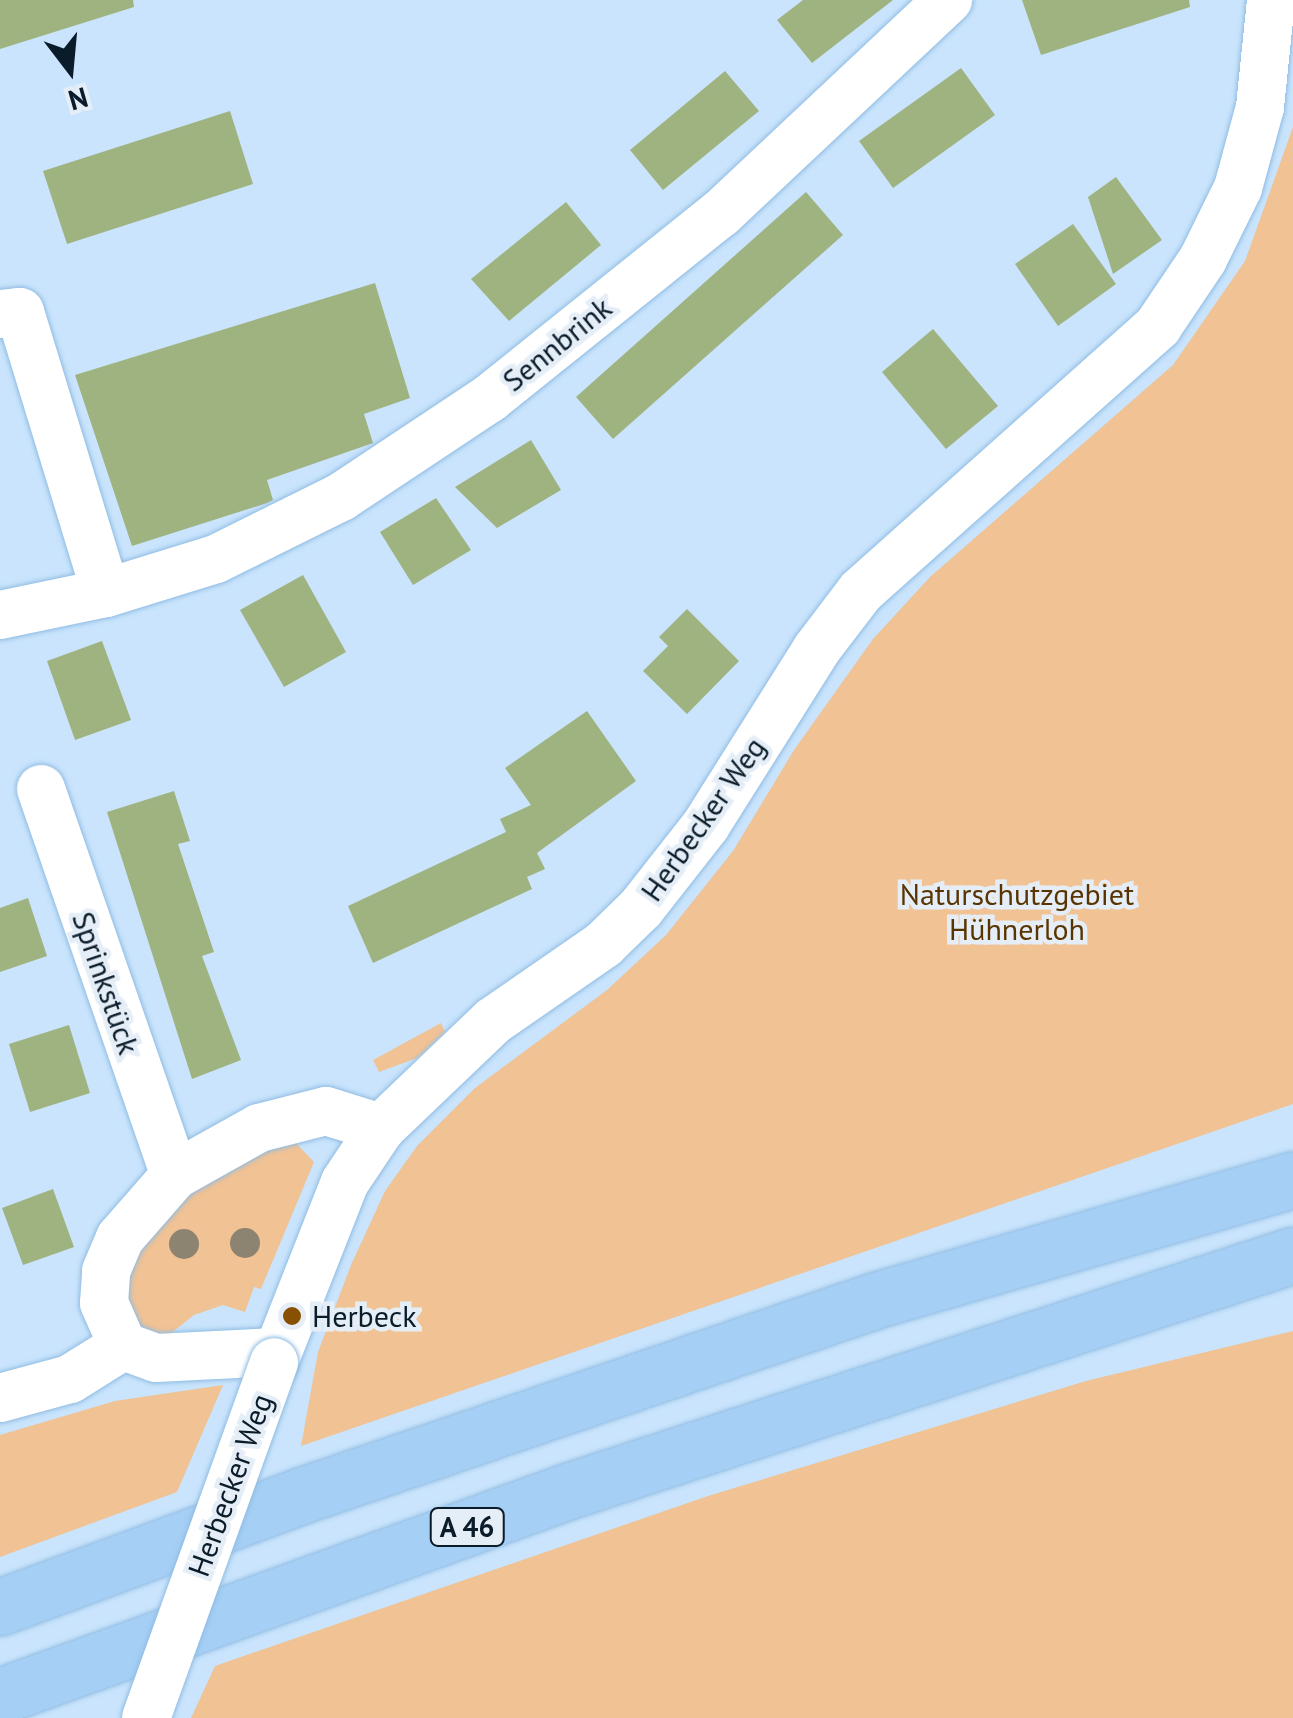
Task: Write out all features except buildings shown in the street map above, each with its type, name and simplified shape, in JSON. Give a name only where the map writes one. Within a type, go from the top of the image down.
[{"type":"highway","points":[[0,1607],[300,1496],[876,1300],[1293,1180]]},
{"type":"highway","name":"A 46","points":[[0,1696],[572,1490],[1293,1255]]},
{"type":"highway","points":[[939,1371],[1293,1288]]},
{"type":"street","name":"Sennbrink","points":[[0,615],[106,594],[216,559],[340,497],[490,398],[720,214],[948,0]]},
{"type":"street","name":"Herbecker Weg","points":[[146,1718],[276,1357],[345,1182],[381,1128],[493,1021],[604,944],[641,908],[706,826],[816,650],[861,591],[1158,326],[1204,259],[1238,188],[1260,107],[1271,0]]},
{"type":"street","points":[[0,314],[20,312],[106,594]]},
{"type":"street","name":"Sprinkstück","points":[[42,789],[175,1175]]},
{"type":"street","points":[[276,1357],[156,1358],[123,1346],[109,1325],[106,1271],[120,1238],[175,1175],[285,1118],[326,1111],[381,1128]]},
{"type":"street","points":[[0,1398],[70,1378],[123,1346]]},
{"type":"green space","name":"Naturschutzgebiet Hühnerloh","points":[[1293,127],[1293,1104],[301,1446],[318,1352],[351,1265],[385,1191],[417,1146],[475,1088],[607,990],[666,935],[733,851],[794,750],[873,639],[930,577],[1173,365],[1245,261]]},
{"type":"green space","points":[[441,1023],[445,1032],[417,1058],[379,1072],[373,1060]]},
{"type":"green space","points":[[266,1140],[293,1140],[314,1162],[261,1289],[254,1287],[245,1312],[223,1305],[194,1315],[170,1334],[145,1333],[126,1316],[129,1262],[186,1187]]},
{"type":"green space","points":[[1293,1331],[1293,1718],[191,1718],[215,1666],[708,1496],[1086,1381]]},
{"type":"green space","points":[[223,1385],[177,1492],[0,1557],[0,1435],[115,1401]]},
{"type":"place","name":"Herbeck","points":[[292,1316]]}]
